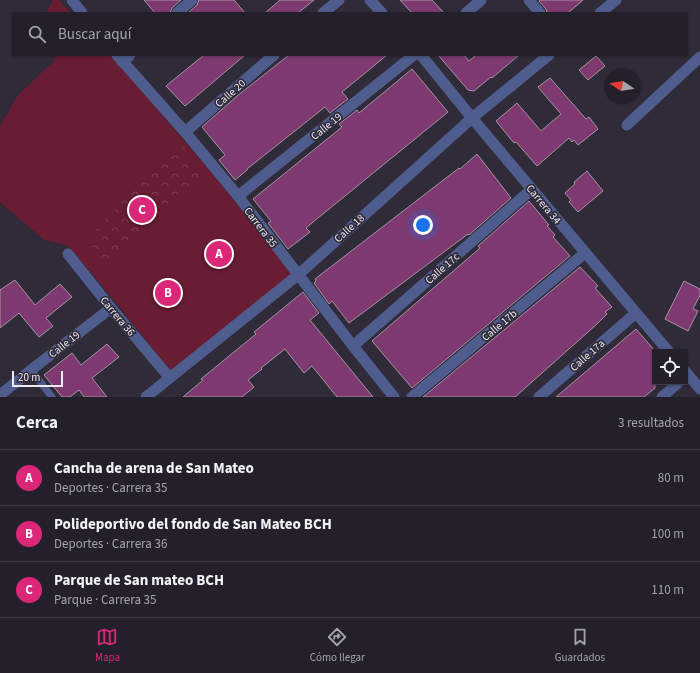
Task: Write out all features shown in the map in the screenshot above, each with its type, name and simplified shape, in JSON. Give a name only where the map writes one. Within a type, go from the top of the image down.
[{"type":"street","points":[[72,0],[81,12]]},
{"type":"street","points":[[178,12],[192,0]]},
{"type":"street","points":[[325,12],[339,0]]},
{"type":"street","points":[[370,0],[381,12]]},
{"type":"street","points":[[467,12],[481,0]]},
{"type":"street","points":[[529,0],[539,12]]},
{"type":"street","points":[[601,12],[616,0]]},
{"type":"street","name":"Calle 20","points":[[185,132],[273,56]]},
{"type":"street","name":"Calle 19","points":[[238,196],[413,56]]},
{"type":"street","name":"Carrera 34","points":[[422,56],[472,118],[666,349]]},
{"type":"street","name":"Calle 18","points":[[146,397],[298,274],[472,118],[548,56]]},
{"type":"street","name":"Carrera 35","points":[[123,57],[238,196],[352,346],[394,397]]},
{"type":"street","points":[[627,125],[700,57]]},
{"type":"street","name":"Calle 17c","points":[[352,346],[532,189]]},
{"type":"street","name":"Calle 17b","points":[[412,397],[585,253]]},
{"type":"street","name":"Carrera 36","points":[[68,254],[169,377]]},
{"type":"street","name":"Calle 19","points":[[0,395],[111,308]]},
{"type":"street","name":"Calle 17a","points":[[539,397],[636,313]]},
{"type":"street","points":[[688,379],[700,389]]},
{"type":"street","points":[[662,397],[675,385]]},
{"type":"lane","points":[[31,370],[52,397]]},
{"type":"green space","points":[[53,0],[59,0],[70,12],[47,12]]},
{"type":"green space","points":[[54,56],[112,56],[216,178],[292,274],[171,371],[95,277],[67,245],[44,240],[0,202],[0,126],[18,95],[55,60]]},
{"type":"green space","points":[[180,139],[204,180],[109,264],[86,241]]},
{"type":"building","points":[[144,0],[181,0],[172,8],[170,12],[154,12]]},
{"type":"building","points":[[199,0],[234,0],[244,12],[189,12],[197,5]]},
{"type":"building","points":[[280,0],[314,0],[299,12],[266,12]]},
{"type":"building","points":[[400,0],[432,0],[443,12],[411,12]]},
{"type":"building","points":[[583,0],[569,12],[547,12],[539,1]]},
{"type":"building","points":[[203,56],[244,56],[185,106],[166,86]]},
{"type":"building","points":[[288,56],[386,56],[342,92],[348,99],[330,113],[325,107],[235,180],[219,160],[225,155],[202,127],[237,96]]},
{"type":"building","points":[[439,56],[465,56],[469,61],[475,56],[518,56],[474,91],[468,90]]},
{"type":"building","points":[[596,56],[605,66],[588,80],[579,70]]},
{"type":"building","points":[[412,69],[448,112],[306,228],[310,232],[288,249],[268,223],[271,221],[253,199],[342,127],[339,124],[357,110],[359,113]]},
{"type":"building","points":[[550,78],[586,119],[589,117],[598,129],[578,145],[574,140],[572,142],[569,138],[537,166],[516,142],[514,143],[496,121],[517,103],[541,131],[561,114],[538,87]]},
{"type":"building","points":[[477,154],[511,198],[469,235],[468,234],[349,323],[332,301],[329,304],[314,283],[316,281],[315,279],[459,168],[460,169]]},
{"type":"building","points":[[587,171],[603,191],[578,212],[569,202],[571,200],[565,193],[575,184],[574,182]]},
{"type":"building","points":[[529,201],[549,225],[547,226],[555,235],[553,237],[570,256],[412,388],[372,341],[480,248],[478,246]]},
{"type":"building","points":[[580,267],[598,286],[595,288],[612,307],[605,312],[607,314],[597,324],[515,397],[423,397]]},
{"type":"building","points":[[15,280],[35,305],[60,284],[72,297],[46,318],[53,326],[39,337],[19,313],[0,328],[0,290]]},
{"type":"building","points":[[684,281],[700,289],[700,295],[693,309],[698,311],[688,331],[665,319]]},
{"type":"building","points":[[303,292],[319,313],[310,320],[373,397],[337,397],[312,366],[304,373],[285,349],[248,380],[254,387],[242,397],[183,397],[203,380],[201,379],[256,334],[254,332]]},
{"type":"building","points":[[636,329],[653,349],[652,349],[652,385],[655,385],[655,388],[644,397],[556,397]]},
{"type":"building","points":[[107,344],[119,357],[92,378],[107,397],[84,397],[79,390],[70,397],[62,397],[44,375],[72,353],[81,365]]},
{"type":"place","name":"Parque de San mateo BCH","points":[[142,210]]},
{"type":"place","name":"Cancha de arena de San Mateo","points":[[219,254]]},
{"type":"place","name":"Polideportivo del fondo de San Mateo BCH","points":[[168,293]]}]
